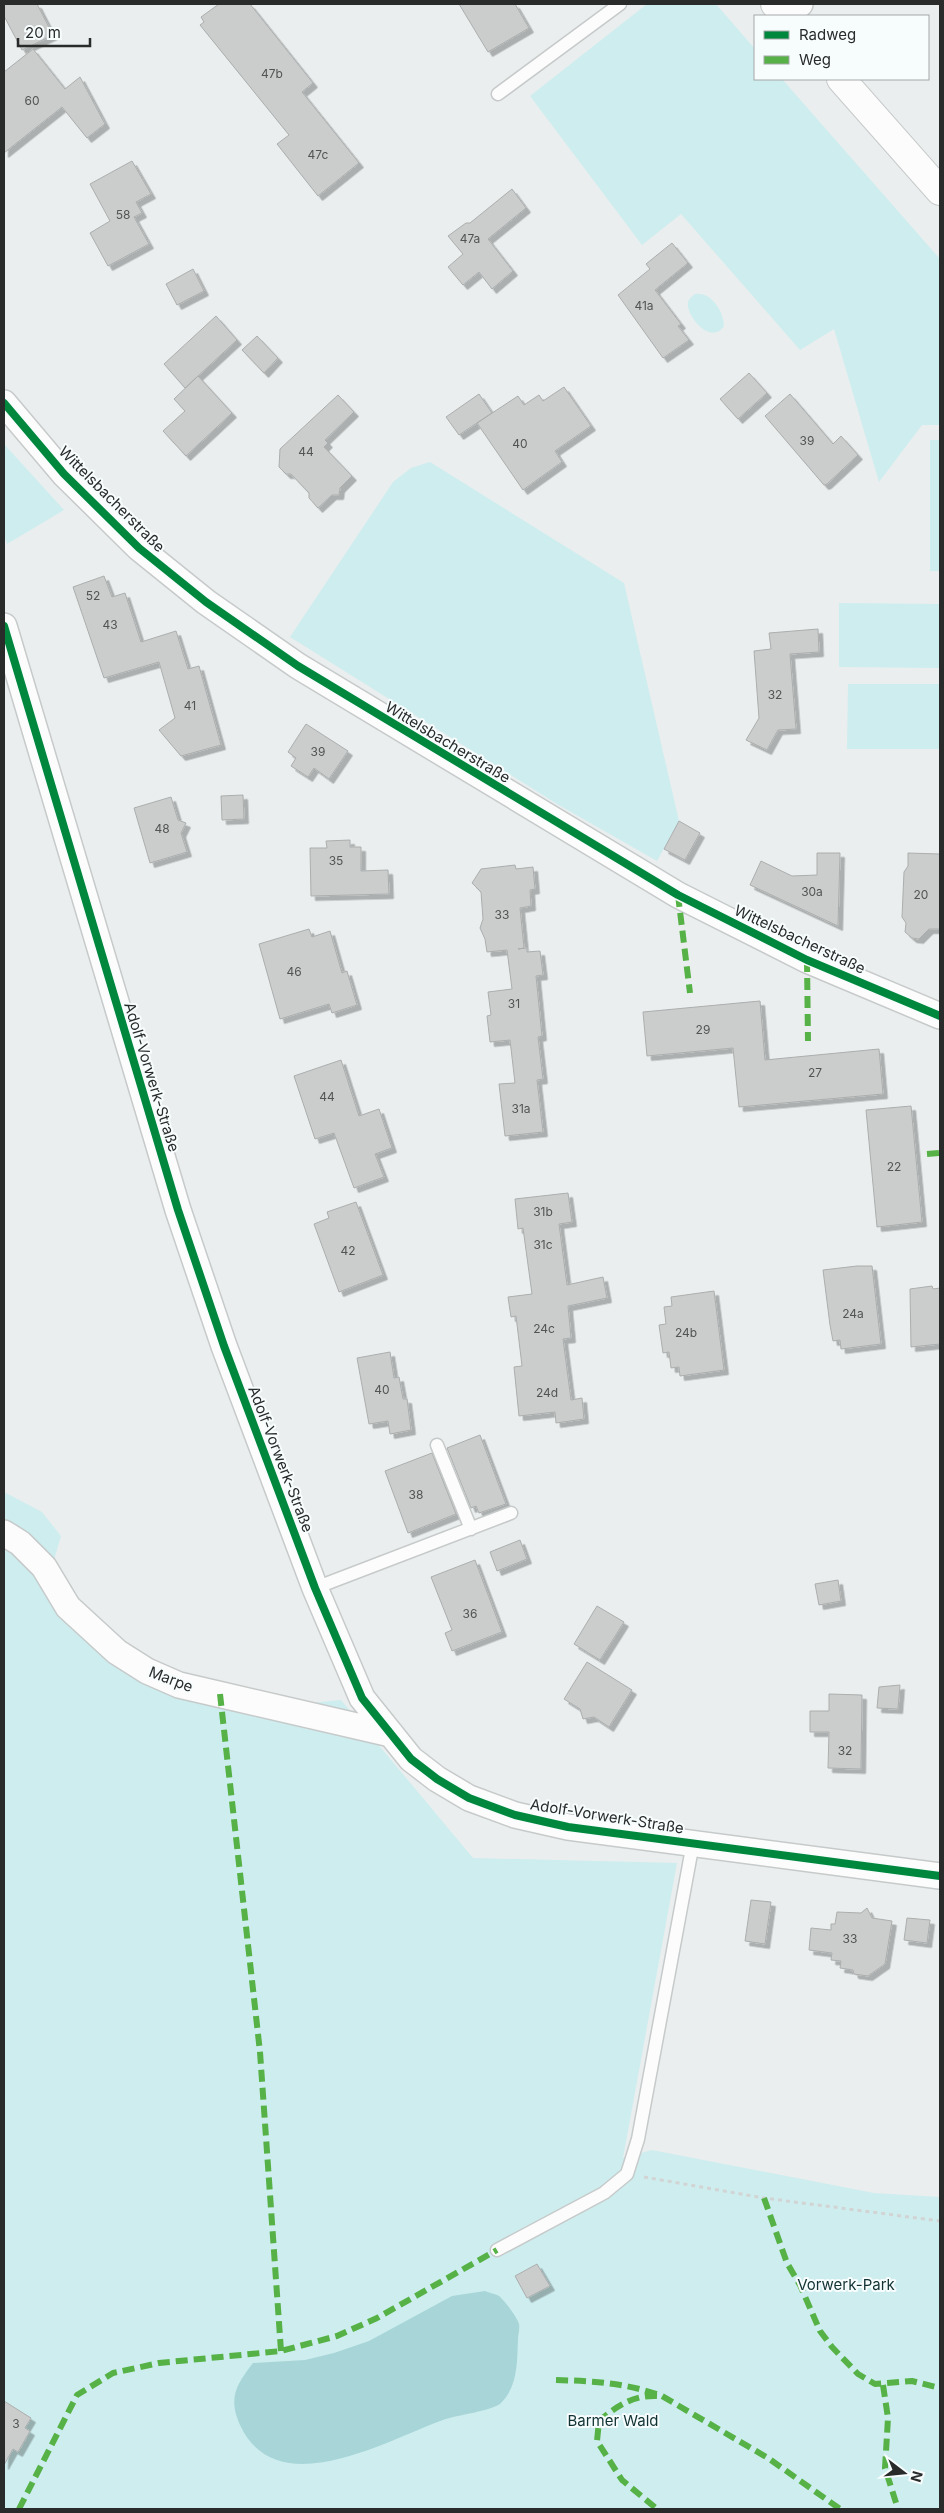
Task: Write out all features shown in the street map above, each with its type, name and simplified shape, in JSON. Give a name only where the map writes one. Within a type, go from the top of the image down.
[{"type":"street","points":[[775,4],[785,15]]},
{"type":"street","points":[[787,15],[800,4]]},
{"type":"street","points":[[842,80],[940,191]]},
{"type":"street","name":"Wittelsbacherstraße","points":[[4,403],[64,474],[139,548],[206,602],[298,666],[678,895],[807,960],[940,1016]]},
{"type":"street","name":"Adolf-Vorwerk-Straße","points":[[4,626],[178,1210],[224,1346],[315,1588],[362,1698],[411,1759],[437,1779],[469,1798],[515,1815],[568,1827],[940,1876]]},
{"type":"street","name":"Marpe","points":[[4,1533],[20,1543],[44,1567],[68,1607],[117,1652],[147,1671],[179,1685],[391,1734]]},
{"type":"lane","points":[[498,94],[620,4]]},
{"type":"lane","points":[[437,1445],[471,1529]]},
{"type":"lane","points":[[315,1588],[511,1513]]},
{"type":"lane","points":[[497,2250],[604,2193],[627,2174],[638,2139],[692,1843]]},
{"type":"path","points":[[655,2179],[764,2198],[940,2221]]},
{"type":"green space","points":[[647,4],[716,4],[754,48],[754,80],[783,80],[940,259],[940,425],[922,425],[879,482],[834,329],[800,350],[681,214],[642,245],[530,96]]},
{"type":"green space","points":[[695,294],[707,296],[716,304],[724,326],[719,331],[713,333],[706,331],[700,327],[691,315],[688,309],[688,302]]},
{"type":"green space","points":[[930,440],[940,440],[940,571],[930,571]]},
{"type":"green space","points":[[4,444],[64,510],[7,544],[4,535]]},
{"type":"green space","points":[[430,462],[624,583],[679,821],[657,861],[557,804],[290,637],[393,482],[411,468]]},
{"type":"green space","points":[[839,603],[940,604],[940,668],[839,667]]},
{"type":"green space","points":[[848,684],[940,684],[940,749],[847,749]]},
{"type":"green space","points":[[4,1492],[42,1512],[61,1536],[51,1570],[74,1598],[122,1644],[168,1669],[299,1704],[341,1700],[473,1858],[677,1863],[623,2158],[652,2150],[874,2193],[940,2197],[940,2509],[4,2509]]},
{"type":"shaded area","points":[[485,2291],[502,2298],[518,2321],[519,2326],[517,2365],[514,2381],[507,2396],[497,2406],[443,2420],[364,2451],[334,2460],[306,2464],[279,2461],[257,2449],[240,2425],[236,2415],[234,2399],[238,2385],[253,2363],[305,2360],[334,2353],[369,2341],[452,2296]]},
{"type":"building","points":[[4,4],[37,4],[53,35],[22,50],[4,16]]},
{"type":"building","points":[[219,4],[250,4],[313,83],[302,92],[359,163],[318,196],[277,144],[289,135],[200,25],[204,22],[201,17]]},
{"type":"building","points":[[459,4],[515,4],[529,28],[488,52]]},
{"type":"building","points":[[33,49],[65,89],[80,77],[105,124],[87,138],[62,107],[4,153],[4,72]]},
{"type":"building","points":[[132,161],[151,194],[136,202],[142,213],[134,217],[149,244],[108,266],[90,233],[110,221],[90,184]]},
{"type":"building","points":[[512,189],[526,208],[488,239],[513,271],[492,289],[479,272],[463,285],[448,267],[463,254],[448,236],[466,223],[470,223]]},
{"type":"building","points":[[672,243],[688,263],[655,290],[681,324],[678,326],[689,340],[663,358],[618,295],[650,269],[646,264]]},
{"type":"building","points":[[193,269],[204,291],[177,305],[166,284]]},
{"type":"building","points":[[216,316],[237,340],[185,388],[164,364]]},
{"type":"building","points":[[257,336],[278,358],[264,373],[242,350]]},
{"type":"building","points":[[749,373],[767,393],[738,419],[720,399]]},
{"type":"building","points":[[198,376],[232,413],[186,456],[163,431],[185,411],[174,399]]},
{"type":"building","points":[[564,387],[591,426],[555,451],[562,462],[523,490],[477,423],[518,396],[524,405],[539,395],[543,401]]},
{"type":"building","points":[[479,394],[492,413],[459,435],[446,417]]},
{"type":"building","points":[[790,394],[833,444],[841,436],[858,455],[827,484],[824,485],[765,416]]},
{"type":"building","points":[[338,395],[354,412],[325,440],[328,443],[324,447],[352,476],[340,488],[339,495],[332,495],[318,508],[309,498],[309,493],[291,474],[286,474],[279,467],[280,449]]},
{"type":"building","points":[[104,576],[112,597],[125,593],[141,642],[176,631],[188,669],[199,666],[221,745],[181,756],[159,730],[175,718],[159,662],[104,678],[73,587]]},
{"type":"building","points":[[818,629],[819,652],[790,654],[796,729],[778,730],[767,750],[746,740],[759,718],[754,651],[771,649],[769,633]]},
{"type":"building","points":[[306,724],[348,751],[329,779],[314,768],[308,777],[291,766],[296,758],[288,752]]},
{"type":"building","points":[[243,795],[244,819],[222,820],[221,796]]},
{"type":"building","points":[[171,797],[178,820],[186,823],[181,833],[187,852],[150,863],[134,808]]},
{"type":"building","points":[[679,821],[700,833],[685,860],[664,849]]},
{"type":"building","points":[[350,840],[350,847],[361,847],[361,871],[388,870],[389,894],[311,896],[310,848],[327,848],[326,841]]},
{"type":"building","points":[[817,853],[840,853],[838,926],[750,885],[761,861],[792,876],[817,875]]},
{"type":"building","points":[[908,853],[940,854],[940,929],[929,929],[919,939],[912,938],[905,932],[906,923],[902,917],[904,872],[908,866]]},
{"type":"building","points":[[515,865],[516,869],[533,867],[535,889],[530,890],[531,906],[520,908],[524,948],[518,949],[527,948],[527,952],[540,951],[543,975],[536,976],[542,1036],[538,1037],[543,1079],[537,1080],[543,1132],[505,1136],[499,1084],[515,1083],[510,1040],[490,1042],[487,1016],[491,1015],[488,992],[512,989],[507,950],[487,952],[485,939],[480,928],[483,919],[481,892],[472,883],[481,869]]},
{"type":"building","points":[[309,929],[312,937],[330,931],[342,973],[347,971],[357,1005],[332,1013],[329,1004],[280,1019],[259,944]]},
{"type":"building","points":[[760,1001],[765,1060],[879,1049],[883,1094],[739,1107],[733,1048],[647,1056],[643,1012]]},
{"type":"building","points":[[341,1060],[359,1116],[379,1109],[392,1148],[375,1154],[384,1177],[354,1188],[334,1133],[315,1139],[294,1076]]},
{"type":"building","points":[[911,1106],[922,1222],[877,1227],[866,1110]]},
{"type":"building","points":[[568,1193],[572,1222],[559,1224],[567,1285],[603,1277],[607,1298],[568,1306],[571,1338],[563,1339],[571,1400],[582,1398],[584,1419],[556,1423],[555,1412],[519,1416],[514,1367],[522,1366],[516,1316],[511,1317],[508,1297],[532,1294],[523,1228],[518,1229],[515,1199]]},
{"type":"building","points":[[356,1202],[383,1275],[339,1292],[314,1224],[329,1218],[327,1212]]},
{"type":"building","points":[[872,1266],[881,1344],[841,1349],[840,1340],[833,1341],[823,1270]]},
{"type":"building","points":[[932,1286],[933,1289],[940,1288],[940,1344],[911,1347],[910,1289]]},
{"type":"building","points":[[714,1291],[724,1370],[680,1376],[679,1367],[671,1368],[669,1352],[663,1353],[659,1325],[666,1324],[664,1307],[672,1306],[671,1297]]},
{"type":"building","points":[[390,1352],[394,1378],[399,1377],[403,1399],[407,1399],[411,1430],[390,1434],[388,1421],[369,1424],[357,1358]]},
{"type":"building","points":[[480,1435],[506,1504],[479,1513],[476,1506],[471,1508],[447,1448]]},
{"type":"building","points":[[432,1453],[456,1514],[408,1533],[385,1471]]},
{"type":"building","points":[[520,1540],[527,1559],[497,1571],[490,1552]]},
{"type":"building","points":[[475,1560],[502,1632],[452,1651],[445,1633],[452,1630],[431,1577]]},
{"type":"building","points":[[838,1580],[841,1601],[819,1605],[815,1584]]},
{"type":"building","points":[[597,1606],[624,1622],[600,1660],[574,1644]]},
{"type":"building","points":[[587,1662],[632,1690],[609,1727],[594,1717],[583,1719],[580,1709],[564,1699]]},
{"type":"building","points":[[900,1685],[898,1709],[877,1708],[879,1687]]},
{"type":"building","points":[[829,1694],[862,1695],[861,1769],[828,1768],[829,1732],[810,1732],[810,1711],[829,1711]]},
{"type":"building","points":[[751,1900],[771,1902],[765,1944],[745,1941]]},
{"type":"building","points":[[867,1908],[872,1918],[892,1921],[885,1964],[868,1976],[854,1974],[853,1970],[840,1968],[841,1961],[831,1960],[832,1953],[809,1950],[811,1928],[831,1930],[831,1924],[835,1924],[837,1912],[861,1913]]},
{"type":"building","points":[[907,1918],[930,1920],[927,1943],[904,1940]]},
{"type":"building","points":[[537,2264],[550,2286],[527,2298],[515,2276]]},
{"type":"building","points":[[4,2401],[31,2418],[25,2428],[30,2431],[18,2452],[13,2449],[4,2465]]},
{"type":"marked path","points":[[678,895],[690,993]]},
{"type":"marked path","points":[[807,960],[808,1041]]},
{"type":"marked path","points":[[927,1154],[940,1153]]},
{"type":"marked path","points":[[220,1694],[260,2052],[281,2351]]},
{"type":"marked path","points":[[764,2198],[787,2263],[800,2285],[820,2331],[832,2347],[858,2374],[875,2384],[912,2381],[940,2388]]},
{"type":"marked path","points":[[19,2509],[77,2395],[113,2373],[159,2363],[281,2351],[337,2336],[377,2318],[497,2250]]},
{"type":"marked path","points":[[556,2380],[610,2384],[636,2388],[662,2396],[768,2458],[840,2509]]},
{"type":"marked path","points":[[883,2385],[888,2418],[885,2468],[898,2509]]},
{"type":"marked path","points":[[657,2396],[640,2397],[619,2406],[599,2421],[597,2441],[622,2480],[657,2509]]},
{"type":"cycle path","points":[[4,403],[64,474],[139,548],[206,602],[298,666],[678,895],[807,960],[940,1016]]},
{"type":"cycle path","points":[[4,626],[178,1210],[224,1346],[315,1588],[362,1698],[411,1759],[437,1779],[469,1798],[515,1815],[568,1827],[940,1876]]},
{"type":"park label","name":"Vorwerk-Park","points":[[846,2284]]},
{"type":"park label","name":"Barmer Wald","points":[[613,2420]]}]
